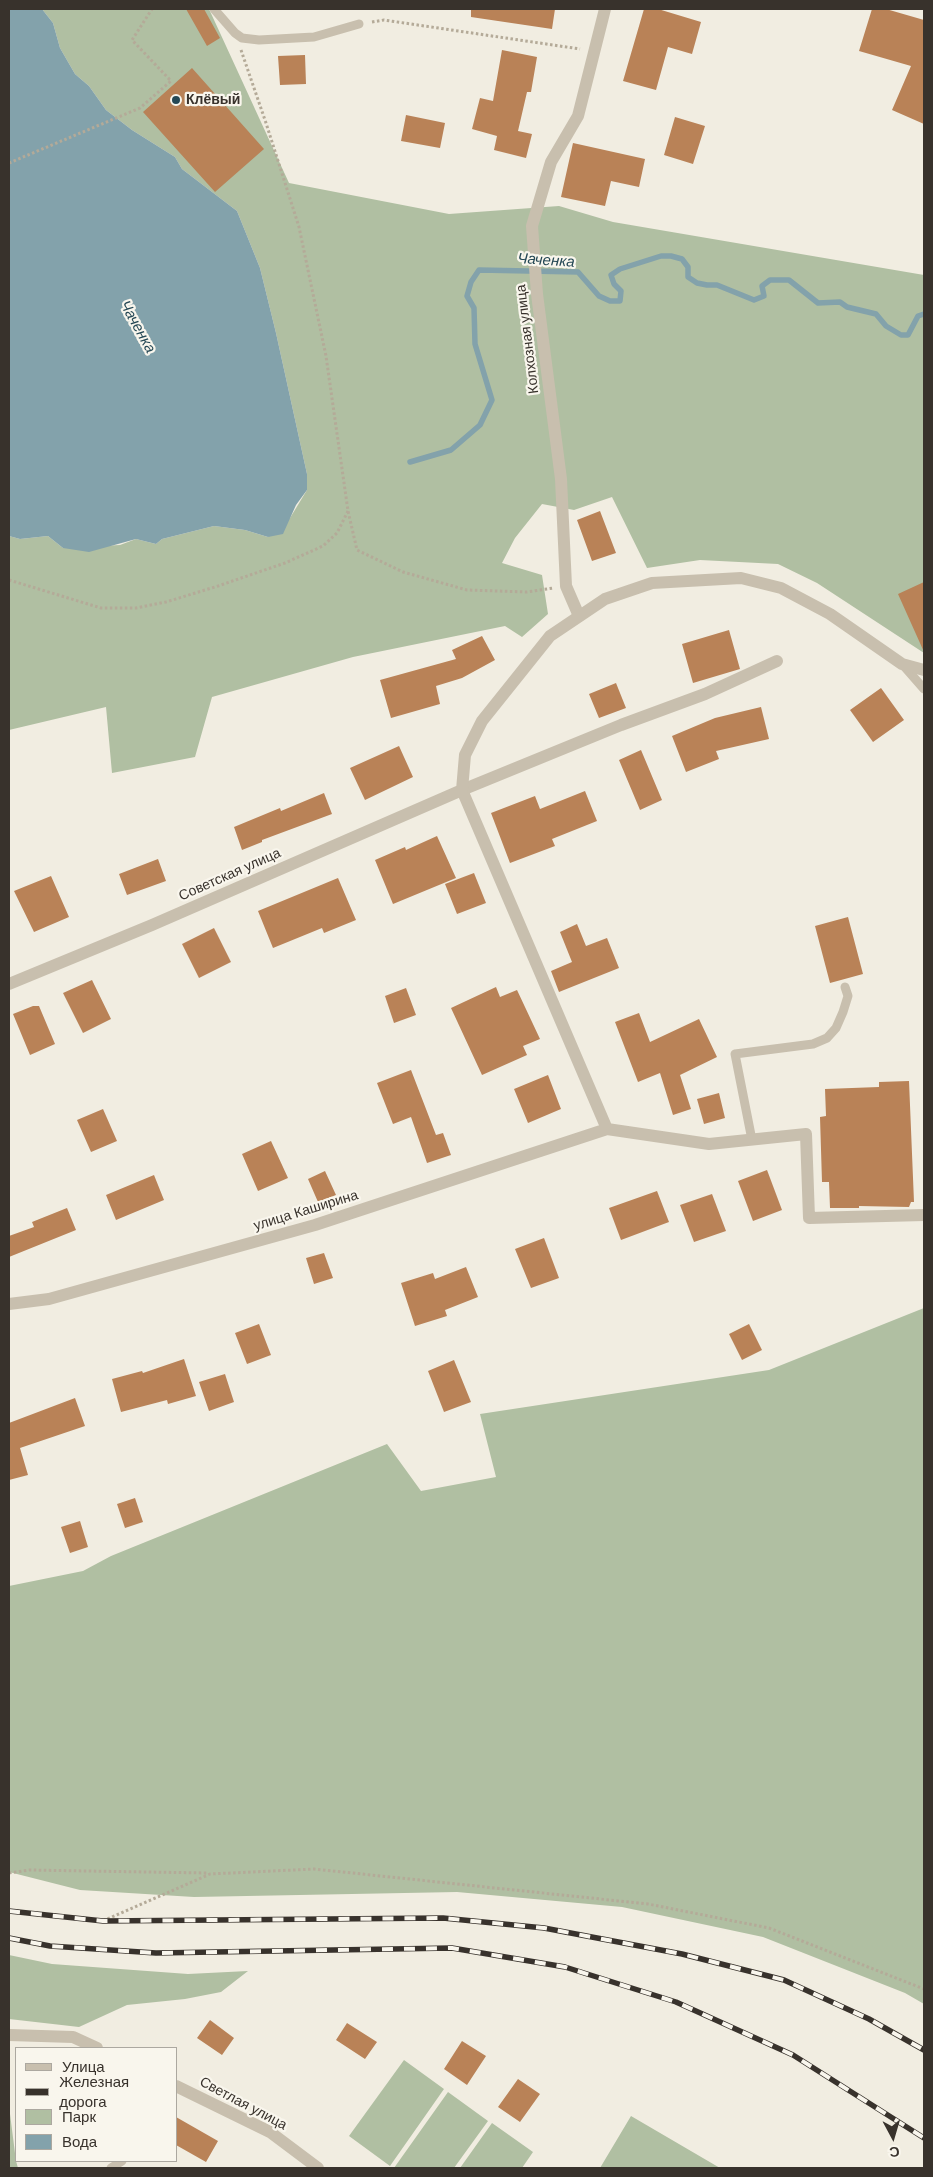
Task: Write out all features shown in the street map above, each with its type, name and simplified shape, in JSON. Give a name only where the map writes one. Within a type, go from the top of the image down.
[{"type":"street","name":"Колхозная улица","points":[[579,616],[566,586],[561,479],[537,294],[532,226],[551,162],[578,116],[605,9]]},
{"type":"street","points":[[924,670],[902,664],[830,614],[781,588],[741,578],[652,583],[605,599],[550,636],[482,721],[464,755],[462,790],[607,1129],[709,1144],[806,1134],[809,1218],[924,1215]]},
{"type":"street","name":"Советская улица","points":[[9,984],[152,925],[462,790],[705,694],[777,662]]},
{"type":"street","name":"улица Каширина","points":[[9,1304],[49,1299],[315,1225],[607,1129]]},
{"type":"street","points":[[9,2035],[73,2036],[95,2047]]},
{"type":"street","name":"Светлая улица","points":[[178,2088],[270,2132],[318,2168]]},
{"type":"lane","points":[[214,9],[235,33],[242,38],[259,40],[314,38],[359,24]]},
{"type":"lane","points":[[902,664],[924,689]]},
{"type":"lane","points":[[752,1140],[735,1054],[813,1044],[827,1038],[836,1028],[843,1012],[848,996],[845,987]]},
{"type":"path","points":[[9,163],[140,108],[171,81],[132,40],[152,9]]},
{"type":"path","points":[[359,24],[384,20],[594,51]]},
{"type":"path","points":[[235,33],[266,122],[299,227],[326,356],[348,511],[357,550],[402,572],[467,590],[527,592],[566,586]]},
{"type":"path","points":[[9,580],[101,608],[136,608],[166,602],[285,563],[323,546],[337,533],[348,511]]},
{"type":"path","points":[[9,1873],[39,1870],[210,1874],[314,1869],[648,1904],[769,1928],[924,1989]]},
{"type":"path","points":[[103,1921],[210,1874]]},
{"type":"green space","points":[[42,9],[209,9],[289,183],[449,214],[559,206],[613,222],[924,275],[924,653],[817,583],[778,564],[700,560],[647,568],[612,497],[574,510],[542,504],[515,538],[502,563],[542,575],[548,614],[522,637],[505,626],[353,657],[212,697],[195,757],[112,773],[106,707],[9,730],[9,536],[20,539],[48,536],[63,548],[120,545],[136,539],[156,544],[162,539],[214,526],[245,530],[268,537],[290,518],[307,490],[307,474],[260,268],[237,211],[182,169],[175,157],[132,130],[106,110],[89,86],[75,74],[60,48],[53,23]]},
{"type":"green space","points":[[924,1308],[924,2004],[905,1993],[763,1937],[622,1907],[457,1892],[194,1897],[80,1890],[9,1872],[9,1586],[83,1571],[111,1556],[387,1444],[421,1491],[496,1477],[480,1414],[769,1370]]},
{"type":"green space","points":[[9,1955],[52,1964],[188,1974],[248,1971],[221,1992],[185,1999],[127,2005],[79,2027],[9,2019]]},
{"type":"green space","points":[[404,2060],[444,2089],[390,2166],[349,2136]]},
{"type":"green space","points":[[448,2092],[488,2121],[454,2168],[394,2168]]},
{"type":"green space","points":[[9,2106],[15,2162],[18,2168],[9,2168]]},
{"type":"green space","points":[[631,2116],[720,2168],[600,2168]]},
{"type":"green space","points":[[492,2123],[533,2152],[522,2168],[460,2168]]},
{"type":"water","points":[[9,9],[42,9],[53,23],[60,48],[75,74],[89,86],[106,110],[132,130],[175,157],[182,169],[237,211],[260,268],[307,474],[307,490],[296,505],[283,534],[268,537],[245,530],[214,526],[162,539],[156,544],[136,539],[89,552],[63,548],[48,536],[20,539],[9,536]]},
{"type":"building","points":[[186,9],[204,9],[220,38],[207,46]]},
{"type":"building","points":[[471,9],[555,9],[552,29],[471,17]]},
{"type":"building","points":[[644,9],[658,9],[701,22],[692,54],[668,47],[656,90],[623,81]]},
{"type":"building","points":[[872,9],[886,9],[924,20],[924,124],[892,110],[911,66],[859,51]]},
{"type":"building","points":[[502,50],[537,57],[531,92],[527,92],[518,131],[532,134],[526,158],[494,150],[497,136],[472,129],[480,98],[493,101]]},
{"type":"building","points":[[305,55],[306,84],[280,85],[278,56]]},
{"type":"building","points":[[192,68],[264,149],[215,192],[143,112]]},
{"type":"building","points":[[406,115],[445,123],[440,148],[401,141]]},
{"type":"building","points":[[675,117],[705,126],[693,164],[664,155]]},
{"type":"building","points":[[573,143],[645,159],[639,187],[611,181],[605,206],[561,197]]},
{"type":"building","points":[[600,511],[616,553],[592,561],[577,520]]},
{"type":"building","points":[[924,582],[924,652],[898,594]]},
{"type":"building","points":[[729,630],[740,669],[693,683],[682,644]]},
{"type":"building","points":[[482,636],[495,660],[462,678],[436,686],[440,704],[391,718],[380,680],[456,659],[452,650]]},
{"type":"building","points":[[616,683],[626,708],[599,718],[589,694]]},
{"type":"building","points":[[881,688],[904,720],[873,742],[850,710]]},
{"type":"building","points":[[761,707],[769,739],[716,751],[719,759],[686,772],[672,736],[715,718]]},
{"type":"building","points":[[399,746],[413,777],[365,800],[350,768]]},
{"type":"building","points":[[641,750],[662,800],[640,810],[619,760]]},
{"type":"building","points":[[585,791],[597,821],[552,839],[555,846],[510,863],[491,813],[535,796],[540,809]]},
{"type":"building","points":[[324,793],[332,814],[262,840],[262,842],[242,850],[234,827],[280,808],[281,811]]},
{"type":"building","points":[[437,836],[456,878],[393,904],[375,860],[405,847],[406,850]]},
{"type":"building","points":[[158,859],[166,881],[127,895],[119,874]]},
{"type":"building","points":[[474,873],[486,903],[457,914],[445,884]]},
{"type":"building","points":[[51,876],[69,917],[34,932],[14,891]]},
{"type":"building","points":[[338,878],[356,920],[324,933],[322,928],[273,948],[258,911]]},
{"type":"building","points":[[848,917],[863,974],[830,983],[815,926]]},
{"type":"building","points":[[577,924],[586,946],[607,938],[619,968],[559,992],[551,971],[572,962],[560,932]]},
{"type":"building","points":[[214,928],[231,962],[199,978],[182,944]]},
{"type":"building","points":[[92,980],[111,1019],[83,1033],[63,993]]},
{"type":"building","points":[[496,987],[500,997],[517,990],[540,1039],[523,1046],[527,1055],[482,1075],[451,1008]]},
{"type":"building","points":[[406,988],[416,1015],[394,1023],[385,996]]},
{"type":"building","points":[[33,1006],[39,1006],[55,1044],[30,1055],[13,1014]]},
{"type":"building","points":[[639,1013],[650,1042],[699,1019],[717,1057],[680,1075],[691,1109],[673,1115],[660,1073],[638,1082],[615,1022]]},
{"type":"building","points":[[411,1070],[436,1135],[443,1133],[451,1155],[427,1163],[411,1117],[393,1124],[377,1083]]},
{"type":"building","points":[[548,1075],[561,1109],[528,1123],[514,1089]]},
{"type":"building","points":[[909,1081],[914,1202],[911,1202],[909,1207],[859,1206],[859,1208],[830,1208],[829,1182],[822,1182],[820,1117],[826,1116],[825,1089],[879,1087],[879,1082]]},
{"type":"building","points":[[719,1093],[725,1118],[704,1124],[697,1099]]},
{"type":"building","points":[[103,1109],[117,1141],[91,1152],[77,1120]]},
{"type":"building","points":[[271,1141],[288,1178],[258,1191],[242,1154]]},
{"type":"building","points":[[767,1170],[782,1210],[753,1221],[738,1181]]},
{"type":"building","points":[[325,1171],[336,1195],[318,1202],[308,1179]]},
{"type":"building","points":[[154,1175],[164,1200],[116,1220],[106,1195]]},
{"type":"building","points":[[657,1191],[669,1222],[621,1240],[609,1208]]},
{"type":"building","points":[[712,1194],[726,1231],[694,1242],[680,1205]]},
{"type":"building","points":[[67,1208],[76,1230],[9,1257],[9,1236],[34,1227],[32,1222]]},
{"type":"building","points":[[544,1238],[559,1278],[531,1288],[515,1249]]},
{"type":"building","points":[[324,1253],[333,1278],[314,1284],[306,1258]]},
{"type":"building","points":[[466,1267],[478,1297],[445,1310],[447,1316],[415,1326],[401,1283],[433,1273],[435,1279]]},
{"type":"building","points":[[259,1324],[271,1355],[247,1364],[235,1333]]},
{"type":"building","points":[[749,1324],[762,1350],[742,1360],[729,1334]]},
{"type":"building","points":[[184,1359],[196,1396],[168,1404],[167,1400],[121,1412],[112,1379],[142,1371],[143,1373]]},
{"type":"building","points":[[454,1360],[471,1402],[444,1412],[428,1371]]},
{"type":"building","points":[[225,1374],[234,1402],[209,1411],[199,1382]]},
{"type":"building","points":[[75,1398],[85,1426],[20,1448],[28,1475],[9,1480],[9,1423]]},
{"type":"building","points":[[135,1498],[143,1522],[125,1528],[117,1504]]},
{"type":"building","points":[[80,1521],[88,1547],[70,1553],[61,1527]]},
{"type":"building","points":[[210,2020],[234,2038],[222,2055],[197,2038]]},
{"type":"building","points":[[347,2023],[377,2042],[365,2059],[336,2040]]},
{"type":"building","points":[[462,2041],[486,2056],[467,2085],[444,2069]]},
{"type":"building","points":[[518,2079],[540,2094],[520,2122],[498,2107]]},
{"type":"building","points":[[178,2118],[218,2141],[206,2162],[178,2146]]},
{"type":"waterway","name":"Чаченка","points":[[410,462],[451,450],[480,425],[492,400],[475,344],[474,308],[467,296],[471,282],[479,270],[578,272],[599,296],[610,301],[620,301],[621,291],[614,284],[611,275],[620,269],[661,256],[671,256],[682,259],[688,267],[688,277],[697,283],[717,285],[754,300],[764,296],[762,286],[770,280],[789,280],[818,303],[840,302],[847,307],[876,314],[886,326],[901,335],[908,335],[918,316],[924,314]]},
{"type":"railway","points":[[9,1911],[103,1921],[443,1918],[544,1928],[682,1954],[784,1980],[869,2019],[924,2050]]},
{"type":"railway","points":[[9,1938],[50,1946],[156,1953],[452,1948],[565,1967],[676,2002],[793,2055],[924,2138]]},
{"type":"place","name":"Клёвый","points":[[176,100]]}]
